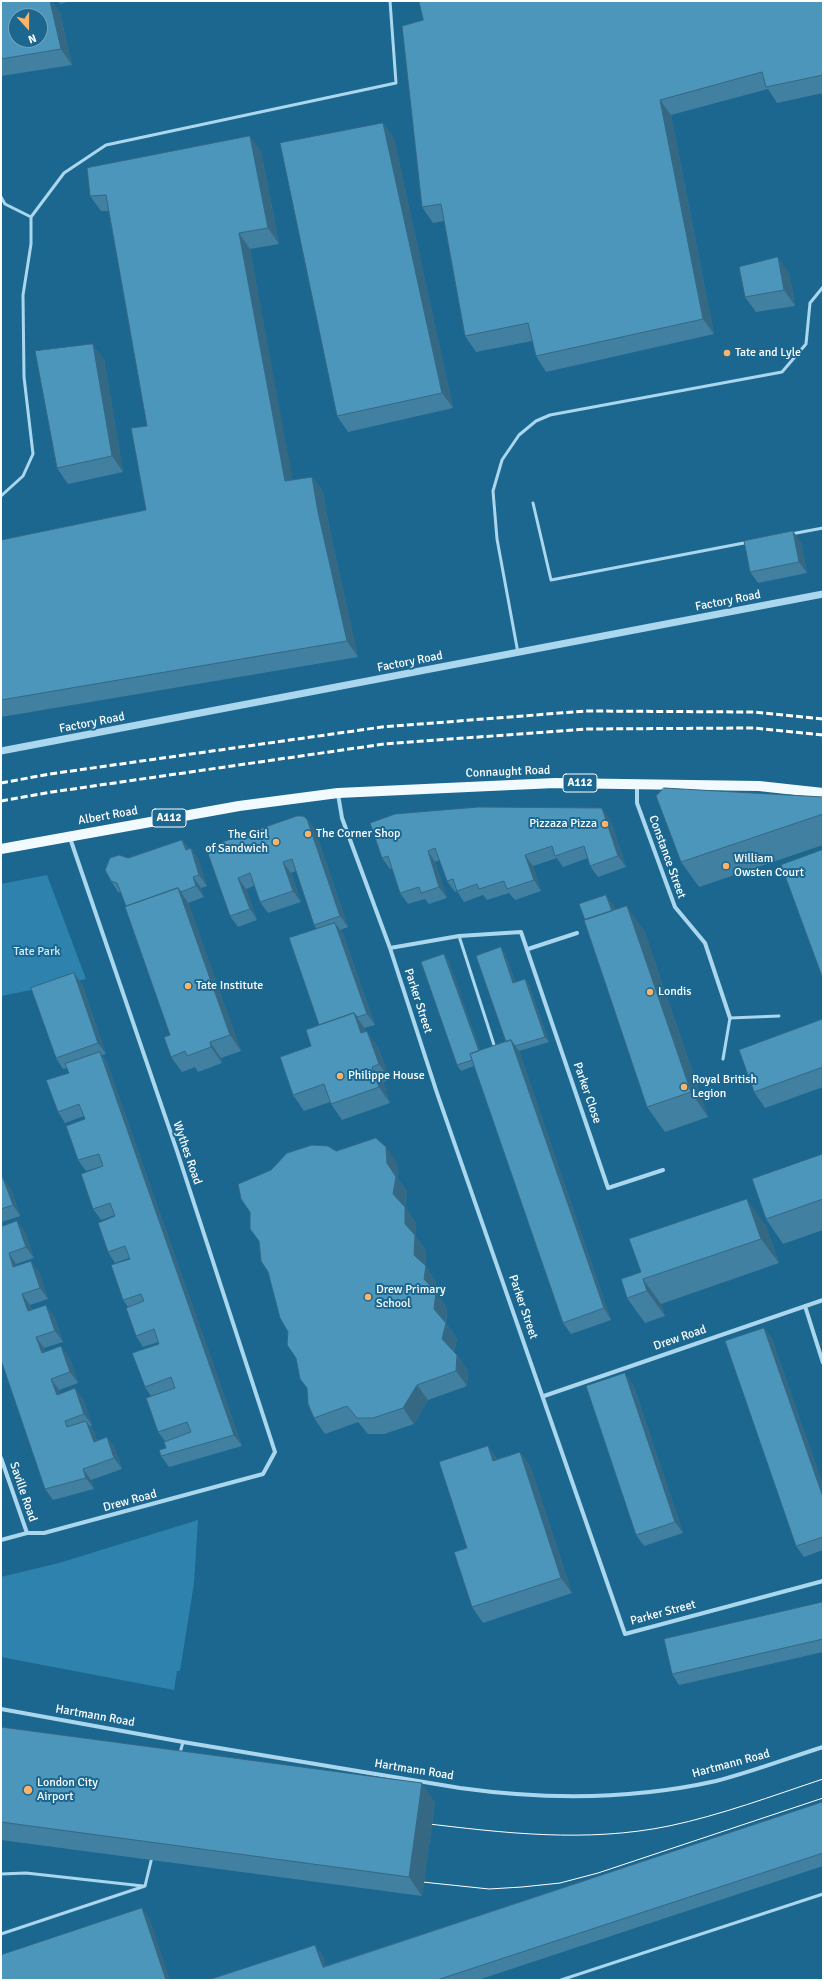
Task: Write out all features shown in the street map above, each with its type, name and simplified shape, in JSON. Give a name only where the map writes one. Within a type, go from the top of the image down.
[{"type":"main road","name":"Connaught Road","points":[[338,794],[555,783],[759,786],[823,792]]},
{"type":"main road","name":"Albert Road","points":[[1,849],[240,806],[338,794]]},
{"type":"street","name":"Factory Road","points":[[1,751],[823,594]]},
{"type":"street","name":"Constance Street","points":[[637,784],[637,803],[675,907],[705,943],[730,1018]]},
{"type":"street","name":"Parker Street","points":[[338,794],[342,818],[390,948],[437,1092],[544,1396],[625,1634],[823,1582]]},
{"type":"street","name":"Wythes Road","points":[[69,836],[174,1145],[275,1452],[262,1474]]},
{"type":"street","name":"Parker Close","points":[[390,948],[459,936],[521,932],[608,1188],[663,1170]]},
{"type":"street","points":[[528,949],[577,933]]},
{"type":"street","name":"Drew Road","points":[[544,1396],[823,1300]]},
{"type":"street","points":[[805,1306],[823,1363]]},
{"type":"street","name":"Saville Road","points":[[1,1458],[27,1533]]},
{"type":"street","name":"Drew Road","points":[[1,1540],[27,1533],[44,1533],[262,1474]]},
{"type":"street","name":"Hartmann Road","points":[[1,1709],[183,1742],[467,1789],[555,1797],[624,1794],[686,1786],[746,1772],[823,1747]]},
{"type":"lane","points":[[1,496],[23,476],[33,454],[24,377],[23,295],[31,244],[32,217],[64,173],[106,145],[396,83],[390,1]]},
{"type":"lane","points":[[1,197],[5,204],[32,217]]},
{"type":"lane","points":[[518,653],[497,539],[493,491],[502,460],[519,435],[536,421],[550,415],[782,372],[806,344],[810,303],[823,287]]},
{"type":"lane","points":[[533,502],[551,580],[753,541]]},
{"type":"lane","points":[[784,536],[823,528]]},
{"type":"lane","points":[[459,936],[496,1049]]},
{"type":"lane","points":[[723,1058],[730,1018],[779,1016]]},
{"type":"lane","points":[[179,1755],[183,1742]]},
{"type":"lane","points":[[145,1886],[154,1849]]},
{"type":"lane","points":[[1,1874],[26,1873],[145,1886]]},
{"type":"lane","points":[[1,1934],[145,1886]]},
{"type":"lane","points":[[561,1980],[823,1894]]},
{"type":"green space","name":"Tate Park","points":[[47,875],[86,979],[1,996],[1,884]]},
{"type":"green space","points":[[198,1520],[194,1583],[180,1671],[177,1671],[174,1690],[1,1657],[1,1577],[59,1563]]},
{"type":"building","points":[[1,1],[50,1],[61,49],[1,59]]},
{"type":"building","points":[[419,1],[823,1],[823,75],[766,87],[762,72],[660,100],[703,319],[536,356],[528,323],[465,336],[441,204],[422,207],[402,26],[423,20]]},
{"type":"building","points":[[383,123],[442,393],[337,416],[280,143]]},
{"type":"building","points":[[250,136],[268,228],[239,233],[285,481],[312,477],[318,512],[347,641],[1,700],[1,540],[146,510],[131,428],[147,426],[106,195],[90,196],[87,168]]},
{"type":"building","points":[[778,257],[784,290],[745,297],[739,267]]},
{"type":"building","points":[[93,344],[112,456],[57,468],[35,351]]},
{"type":"building","points":[[793,531],[799,562],[750,572],[744,541]]},
{"type":"building","points":[[664,788],[823,797],[823,814],[681,862],[656,796]]},
{"type":"building","points":[[479,807],[602,808],[618,856],[590,866],[584,846],[555,856],[552,846],[525,855],[534,880],[507,889],[504,881],[479,889],[477,884],[457,891],[453,879],[447,881],[435,848],[428,851],[439,887],[421,893],[419,887],[400,893],[388,856],[382,858],[370,823],[395,814]]},
{"type":"building","points":[[297,816],[303,816],[307,819],[340,916],[314,925],[292,859],[283,862],[293,891],[260,902],[250,873],[238,878],[250,909],[230,916],[206,848]]},
{"type":"building","points":[[182,840],[186,850],[191,848],[199,875],[193,877],[196,886],[181,892],[178,888],[126,906],[117,883],[111,881],[105,870],[110,858],[119,855],[128,858]]},
{"type":"building","points":[[822,850],[823,852],[823,979],[781,865]]},
{"type":"building","name":"Tate Institute","points":[[178,888],[230,1035],[210,1042],[211,1047],[187,1056],[185,1051],[171,1057],[164,1037],[170,1035],[125,907]]},
{"type":"building","points":[[606,895],[612,911],[585,920],[579,904]]},
{"type":"building","points":[[627,906],[691,1092],[647,1107],[584,920]]},
{"type":"building","points":[[335,923],[367,1014],[357,1017],[354,1013],[319,1025],[289,938]]},
{"type":"building","points":[[501,947],[513,983],[525,979],[545,1037],[515,1046],[511,1040],[506,1042],[476,956]]},
{"type":"building","points":[[444,954],[479,1051],[470,1054],[472,1060],[457,1065],[421,962]]},
{"type":"building","points":[[74,973],[98,1043],[56,1058],[31,988]]},
{"type":"building","name":"Philippe House","points":[[354,1013],[361,1033],[367,1031],[379,1064],[372,1067],[379,1087],[331,1104],[324,1084],[293,1095],[280,1057],[311,1046],[306,1030]]},
{"type":"building","points":[[823,1019],[823,1067],[754,1092],[739,1050]]},
{"type":"building","points":[[511,1040],[604,1308],[563,1323],[470,1054]]},
{"type":"building","points":[[100,1052],[234,1435],[161,1456],[159,1450],[166,1448],[164,1442],[191,1432],[187,1422],[158,1432],[146,1398],[175,1388],[171,1377],[145,1387],[132,1353],[159,1344],[154,1329],[136,1336],[126,1308],[144,1301],[141,1294],[123,1300],[111,1265],[130,1259],[125,1246],[108,1252],[98,1223],[115,1216],[110,1203],[93,1209],[81,1174],[103,1166],[99,1154],[78,1160],[66,1126],[85,1119],[79,1104],[58,1112],[46,1080],[69,1073],[65,1064]]},
{"type":"building","points":[[376,1138],[386,1147],[387,1163],[396,1177],[393,1194],[405,1207],[405,1224],[415,1235],[414,1255],[426,1266],[424,1279],[436,1292],[434,1309],[446,1323],[442,1339],[457,1355],[456,1371],[417,1385],[403,1408],[373,1418],[357,1418],[347,1406],[314,1418],[308,1404],[307,1388],[300,1379],[296,1358],[287,1345],[288,1332],[280,1318],[268,1272],[261,1261],[259,1241],[250,1229],[250,1212],[241,1199],[238,1184],[271,1170],[287,1153],[312,1145],[328,1146],[336,1151]]},
{"type":"building","points":[[823,1154],[823,1199],[766,1219],[752,1179]]},
{"type":"building","points":[[1,1178],[3,1178],[13,1205],[1,1209]]},
{"type":"building","points":[[747,1199],[761,1239],[643,1279],[647,1291],[627,1298],[621,1279],[641,1272],[629,1239]]},
{"type":"building","points":[[17,1221],[26,1247],[9,1253],[13,1267],[31,1261],[40,1288],[22,1294],[28,1311],[46,1305],[55,1331],[36,1337],[42,1353],[61,1346],[70,1372],[51,1379],[57,1395],[75,1388],[84,1414],[65,1421],[67,1427],[86,1421],[94,1442],[107,1437],[114,1458],[83,1469],[86,1478],[45,1489],[1,1360],[1,1227]]},
{"type":"building","points":[[764,1328],[823,1497],[823,1537],[796,1546],[725,1341]]},
{"type":"building","points":[[625,1373],[675,1522],[636,1535],[586,1386]]},
{"type":"building","points":[[488,1446],[493,1461],[520,1452],[561,1578],[472,1607],[454,1552],[467,1548],[439,1462]]},
{"type":"building","points":[[823,1602],[823,1639],[672,1674],[664,1639]]},
{"type":"building","name":"London City Airport","points":[[1,1727],[422,1783],[409,1877],[1,1822]]},
{"type":"building","points":[[823,1802],[823,1853],[437,1980],[208,1980],[315,1945],[323,1967]]},
{"type":"building","points":[[142,1908],[166,1980],[1,1980],[1,1955]]},
{"type":"tram line","points":[[421,1823],[545,1835],[607,1834],[638,1831],[688,1822],[746,1805],[823,1779]]},
{"type":"tram line","points":[[413,1881],[489,1889],[560,1883],[598,1873],[823,1798]]},
{"type":"railway","points":[[1,783],[50,774],[382,727],[586,711],[754,712],[823,719]]},
{"type":"railway","points":[[1,801],[52,792],[384,744],[586,729],[754,728],[823,735]]},
{"type":"place","name":"Tate and Lyle","points":[[727,353]]},
{"type":"place","name":"Pizzaza Pizza","points":[[605,824]]},
{"type":"place","name":"The Corner Shop","points":[[308,834]]},
{"type":"place","name":"The Girl of Sandwich","points":[[276,842]]},
{"type":"place","name":"William Owsten Court","points":[[726,866]]},
{"type":"place","name":"Tate Institute","points":[[188,986]]},
{"type":"place","name":"Londis","points":[[650,992]]},
{"type":"place","name":"Philippe House","points":[[340,1076]]},
{"type":"place","name":"Royal British Legion","points":[[684,1087]]},
{"type":"place","name":"Drew Primary School","points":[[368,1297]]},
{"type":"place","name":"London City Airport","points":[[28,1790]]}]
